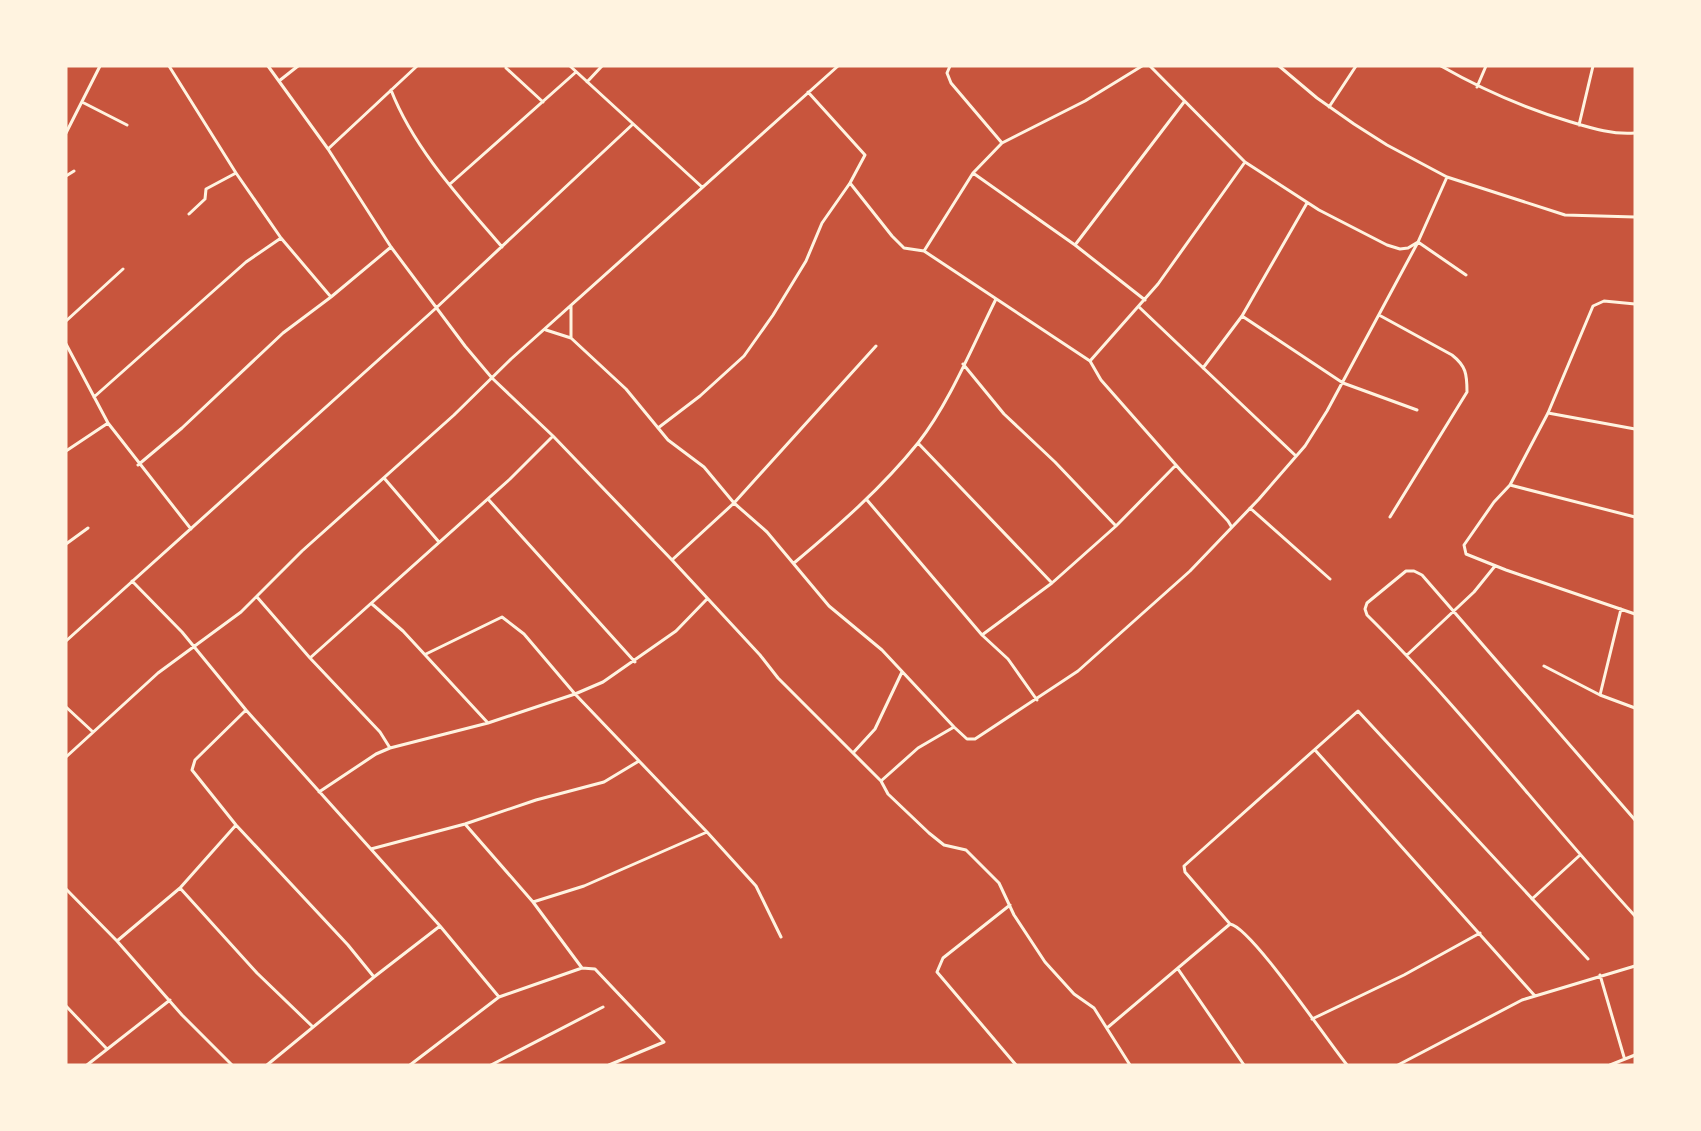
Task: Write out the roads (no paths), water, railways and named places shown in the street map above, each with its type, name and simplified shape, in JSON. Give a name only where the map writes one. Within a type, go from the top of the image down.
[{"type":"street","points":[[66,133],[100,66]]},
{"type":"street","points":[[169,66],[236,173],[281,238],[331,297]]},
{"type":"street","points":[[268,66],[328,148],[391,247],[435,309],[492,378],[553,436],[672,560],[760,655],[778,678],[881,781],[888,794],[928,833],[944,845],[966,850],[988,871],[999,883],[1029,939],[1074,994],[1094,1008],[1130,1065]]},
{"type":"street","points":[[278,81],[298,66]]},
{"type":"street","points":[[570,66],[702,187]]},
{"type":"street","points":[[587,82],[602,66]]},
{"type":"street","points":[[66,757],[158,672],[195,646],[257,597],[302,551],[546,330],[571,305],[838,66]]},
{"type":"street","points":[[950,66],[947,73],[951,83],[1002,144]]},
{"type":"street","points":[[924,251],[973,172],[1002,144],[1085,101],[1142,66]]},
{"type":"street","points":[[1150,66],[1245,162],[1307,203],[1387,245],[1408,248],[1418,242]]},
{"type":"street","points":[[1279,66],[1329,107],[1387,145],[1447,177],[1565,215],[1635,217]]},
{"type":"street","points":[[1329,107],[1356,66]]},
{"type":"street","points":[[1441,66],[1477,87],[1515,104],[1579,125],[1604,131],[1635,133]]},
{"type":"street","points":[[1477,87],[1486,66]]},
{"type":"street","points":[[1579,125],[1593,66]]},
{"type":"street","points":[[328,148],[414,67]]},
{"type":"street","points":[[506,68],[543,102]]},
{"type":"street","points":[[450,184],[576,72]]},
{"type":"street","points":[[391,90],[404,122],[450,184],[502,247]]},
{"type":"street","points":[[658,428],[700,396],[744,356],[773,315],[806,261],[822,223],[850,183],[865,156],[808,92]]},
{"type":"street","points":[[82,102],[127,125]]},
{"type":"street","points":[[1075,245],[1184,102]]},
{"type":"street","points":[[66,641],[435,309],[633,124]]},
{"type":"street","points":[[1090,361],[1145,300],[1245,162]]},
{"type":"street","points":[[66,176],[74,171]]},
{"type":"street","points":[[973,172],[1075,245],[1145,300]]},
{"type":"street","points":[[189,214],[204,199],[206,188],[236,173]]},
{"type":"street","points":[[546,330],[571,338],[626,389],[674,445],[704,467],[734,503],[767,532],[829,606],[882,650],[967,739],[975,739],[1037,700],[1078,671],[1144,615],[1207,554],[1296,456],[1343,383],[1418,242],[1447,177]]},
{"type":"street","points":[[850,183],[892,236],[904,248],[924,251],[1090,361],[1101,380],[1231,526]]},
{"type":"street","points":[[1203,368],[1242,316],[1307,203]]},
{"type":"street","points":[[94,397],[246,262],[281,238]]},
{"type":"street","points":[[1418,242],[1466,275]]},
{"type":"street","points":[[138,465],[182,428],[283,333],[331,297],[391,247]]},
{"type":"street","points":[[66,321],[123,269]]},
{"type":"street","points":[[794,563],[867,500],[918,443],[941,408],[996,299]]},
{"type":"street","points":[[1635,304],[1604,301],[1598,302],[1593,306],[1548,413],[1510,485],[1494,502],[1464,546],[1466,554],[1496,566],[1635,614]]},
{"type":"street","points":[[571,305],[571,338]]},
{"type":"street","points":[[1139,307],[1296,456]]},
{"type":"street","points":[[1242,316],[1343,383],[1417,410]]},
{"type":"street","points":[[1379,316],[1452,355],[1463,364],[1467,378],[1467,392],[1390,517]]},
{"type":"street","points":[[66,344],[68,351],[108,423],[138,465],[191,530]]},
{"type":"street","points":[[672,560],[734,503],[876,346]]},
{"type":"street","points":[[963,364],[1004,414],[1055,462],[1116,526]]},
{"type":"street","points":[[1548,413],[1635,429]]},
{"type":"street","points":[[66,451],[108,423]]},
{"type":"street","points":[[310,658],[488,499],[553,436]]},
{"type":"street","points":[[918,443],[1052,583]]},
{"type":"street","points":[[982,635],[1052,583],[1116,526],[1176,466]]},
{"type":"street","points":[[384,478],[439,542]]},
{"type":"street","points":[[1510,485],[1635,516]]},
{"type":"street","points":[[488,499],[635,662]]},
{"type":"street","points":[[867,500],[982,635],[1008,659],[1037,700]]},
{"type":"street","points":[[1250,508],[1330,578]]},
{"type":"street","points":[[66,544],[88,528]]},
{"type":"street","points":[[1407,655],[1474,592],[1496,566]]},
{"type":"street","points":[[1635,820],[1422,575],[1414,571],[1406,571],[1367,604],[1365,609],[1367,615],[1407,655],[1580,856],[1635,916]]},
{"type":"street","points":[[132,581],[195,646],[246,710],[440,926],[499,997]]},
{"type":"street","points":[[257,597],[310,658],[380,732],[390,748]]},
{"type":"street","points":[[318,792],[376,754],[390,748],[488,723],[575,694],[603,682],[635,662],[676,631],[707,599]]},
{"type":"street","points":[[372,604],[426,654],[488,723]]},
{"type":"street","points":[[1600,695],[1621,609]]},
{"type":"street","points":[[426,654],[502,617],[524,634],[575,694],[708,832],[756,886],[781,937]]},
{"type":"street","points":[[1544,666],[1600,695],[1635,708]]},
{"type":"street","points":[[853,753],[875,729],[902,672]]},
{"type":"street","points":[[66,707],[93,732]]},
{"type":"street","points":[[246,710],[196,760],[192,767],[197,778],[236,825],[348,945],[374,977]]},
{"type":"street","points":[[1347,1065],[1265,956],[1239,927],[1230,924],[1185,872],[1184,866],[1315,750],[1354,712],[1358,711],[1588,959]]},
{"type":"street","points":[[881,781],[918,748],[954,727]]},
{"type":"street","points":[[1315,750],[1535,996]]},
{"type":"street","points":[[371,849],[465,824],[536,800],[604,782],[639,762]]},
{"type":"street","points":[[465,824],[533,902],[582,968]]},
{"type":"street","points":[[117,941],[180,888],[236,825]]},
{"type":"street","points":[[533,902],[584,886],[708,832]]},
{"type":"street","points":[[1532,899],[1580,856]]},
{"type":"street","points":[[180,888],[257,973],[313,1027]]},
{"type":"street","points":[[66,889],[232,1065]]},
{"type":"street","points":[[1010,905],[943,958],[937,972],[1016,1065]]},
{"type":"street","points":[[1106,1028],[1230,924]]},
{"type":"street","points":[[267,1065],[374,977],[440,926]]},
{"type":"street","points":[[1312,1019],[1404,975],[1480,933]]},
{"type":"street","points":[[1398,1065],[1502,1009],[1535,996],[1635,966]]},
{"type":"street","points":[[410,1065],[499,997],[582,968],[595,969],[664,1042],[609,1065]]},
{"type":"street","points":[[1178,969],[1244,1065]]},
{"type":"street","points":[[1600,975],[1624,1057]]},
{"type":"street","points":[[87,1065],[170,1000]]},
{"type":"street","points":[[66,1006],[107,1048]]},
{"type":"street","points":[[490,1065],[604,1007]]},
{"type":"street","points":[[1610,1065],[1624,1057],[1635,1055]]}]
